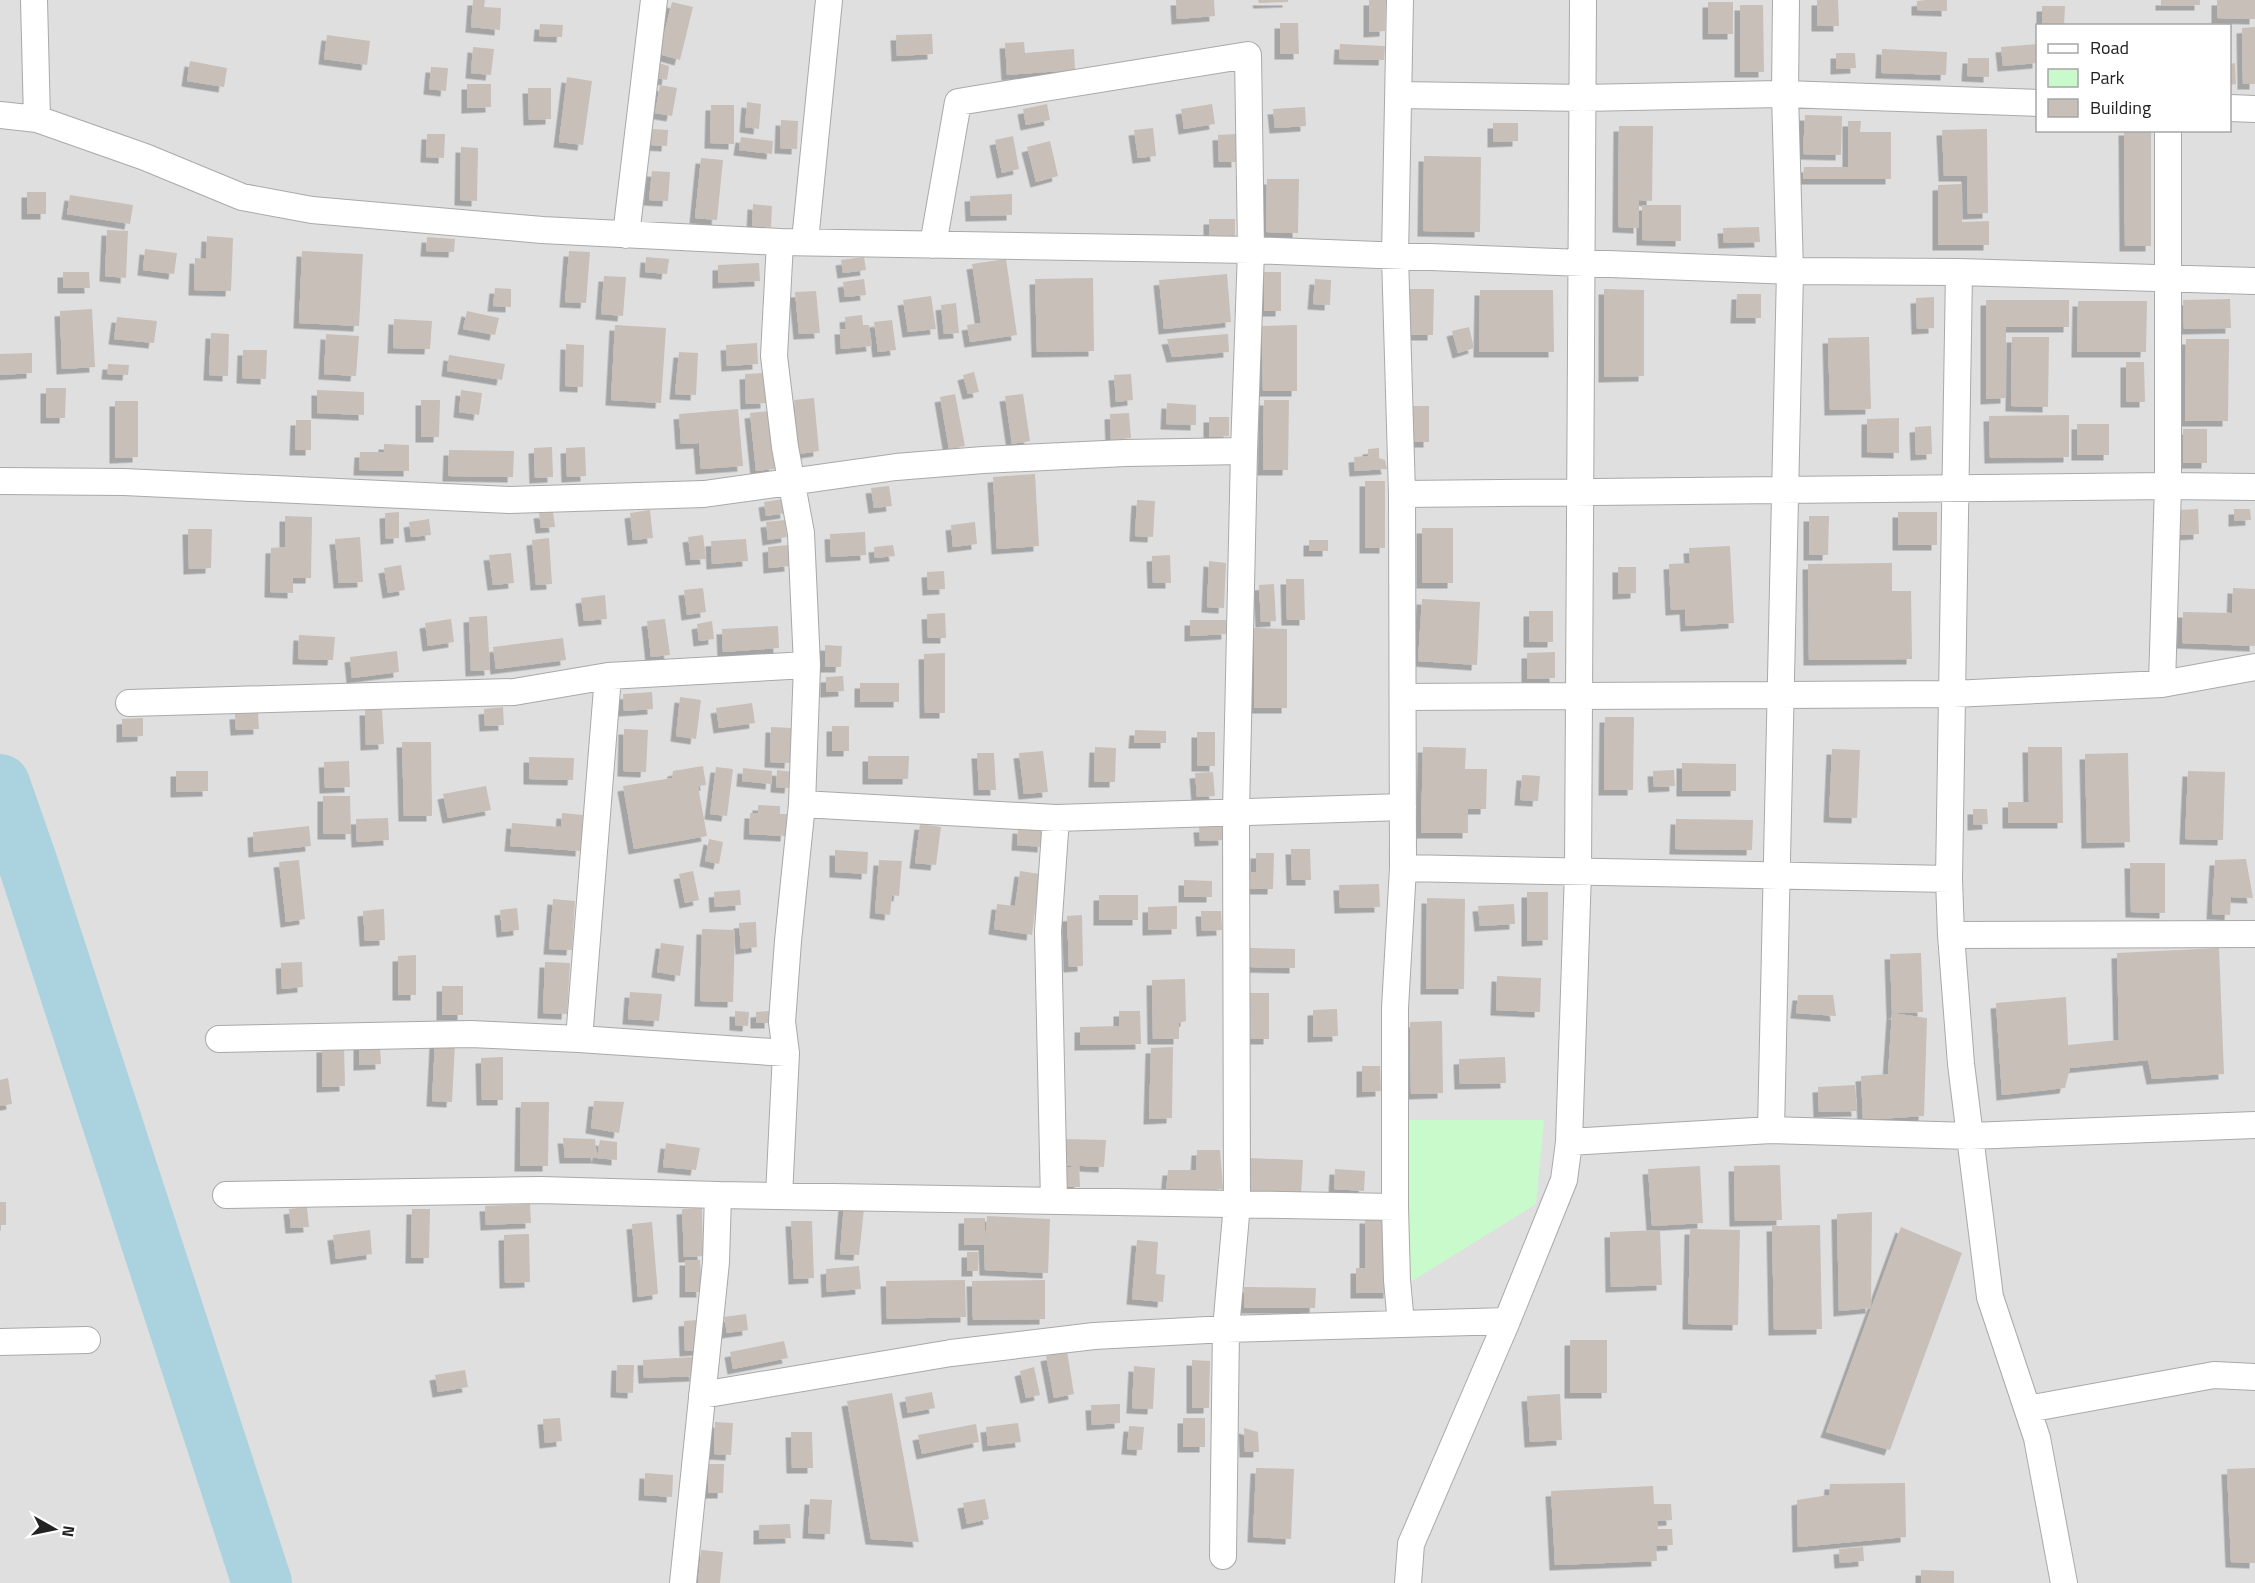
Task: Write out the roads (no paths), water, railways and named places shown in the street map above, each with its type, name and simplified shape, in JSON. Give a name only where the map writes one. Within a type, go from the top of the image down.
[{"type":"street","points":[[34,0],[37,119]]},
{"type":"street","points":[[626,235],[654,0]]},
{"type":"street","points":[[779,1196],[786,1053],[782,1022],[802,804],[807,666],[801,533],[785,447],[774,356],[829,0]]},
{"type":"street","points":[[1400,0],[1395,256],[1402,494],[1403,868],[1395,1008],[1395,1208],[1396,1280],[1401,1324]]},
{"type":"street","points":[[1408,1583],[1411,1544],[1507,1321],[1564,1180],[1569,1142],[1578,872],[1582,0]]},
{"type":"street","points":[[1771,1130],[1790,271],[1785,94],[1786,0]]},
{"type":"street","points":[[933,245],[958,102],[1248,55],[1251,250],[1236,812],[1238,1204],[1226,1329],[1223,1556]]},
{"type":"street","points":[[1399,96],[1582,98],[1785,94],[2036,103]]},
{"type":"street","points":[[2231,108],[2255,109]]},
{"type":"street","points":[[0,115],[37,119],[145,157],[242,197],[300,208],[367,216],[626,235],[792,242],[1251,250],[1790,271],[1959,272],[2255,281]]},
{"type":"street","points":[[2162,684],[2168,486],[2168,132]]},
{"type":"street","points":[[1959,272],[1949,879],[1961,1064],[1990,1297],[2037,1438],[2064,1583]]},
{"type":"street","points":[[0,481],[124,482],[509,500],[704,494],[896,467],[982,460],[1125,453],[1244,451]]},
{"type":"street","points":[[1402,494],[2255,487]]},
{"type":"street","points":[[129,703],[514,692],[608,676],[807,666]]},
{"type":"street","points":[[1403,697],[1953,694],[2162,684],[2255,667]]},
{"type":"street","points":[[579,1039],[608,676]]},
{"type":"street","points":[[802,804],[1056,818],[1403,807]]},
{"type":"street","points":[[1054,1201],[1048,931],[1056,818]]},
{"type":"street","points":[[1403,868],[1949,879]]},
{"type":"street","points":[[1951,935],[2255,934]]},
{"type":"street","points":[[219,1038],[470,1034],[786,1053]]},
{"type":"street","points":[[1569,1142],[1771,1130],[1970,1136],[2255,1125]]},
{"type":"street","points":[[226,1196],[540,1190],[1395,1208]]},
{"type":"street","points":[[683,1583],[716,1262],[718,1195]]},
{"type":"street","points":[[702,1395],[951,1353],[1094,1336],[1226,1329],[1507,1321]]},
{"type":"street","points":[[0,1342],[87,1340]]},
{"type":"street","points":[[2028,1409],[2214,1375],[2255,1377]]},
{"type":"waterway","points":[[0,784],[262,1583]]}]
